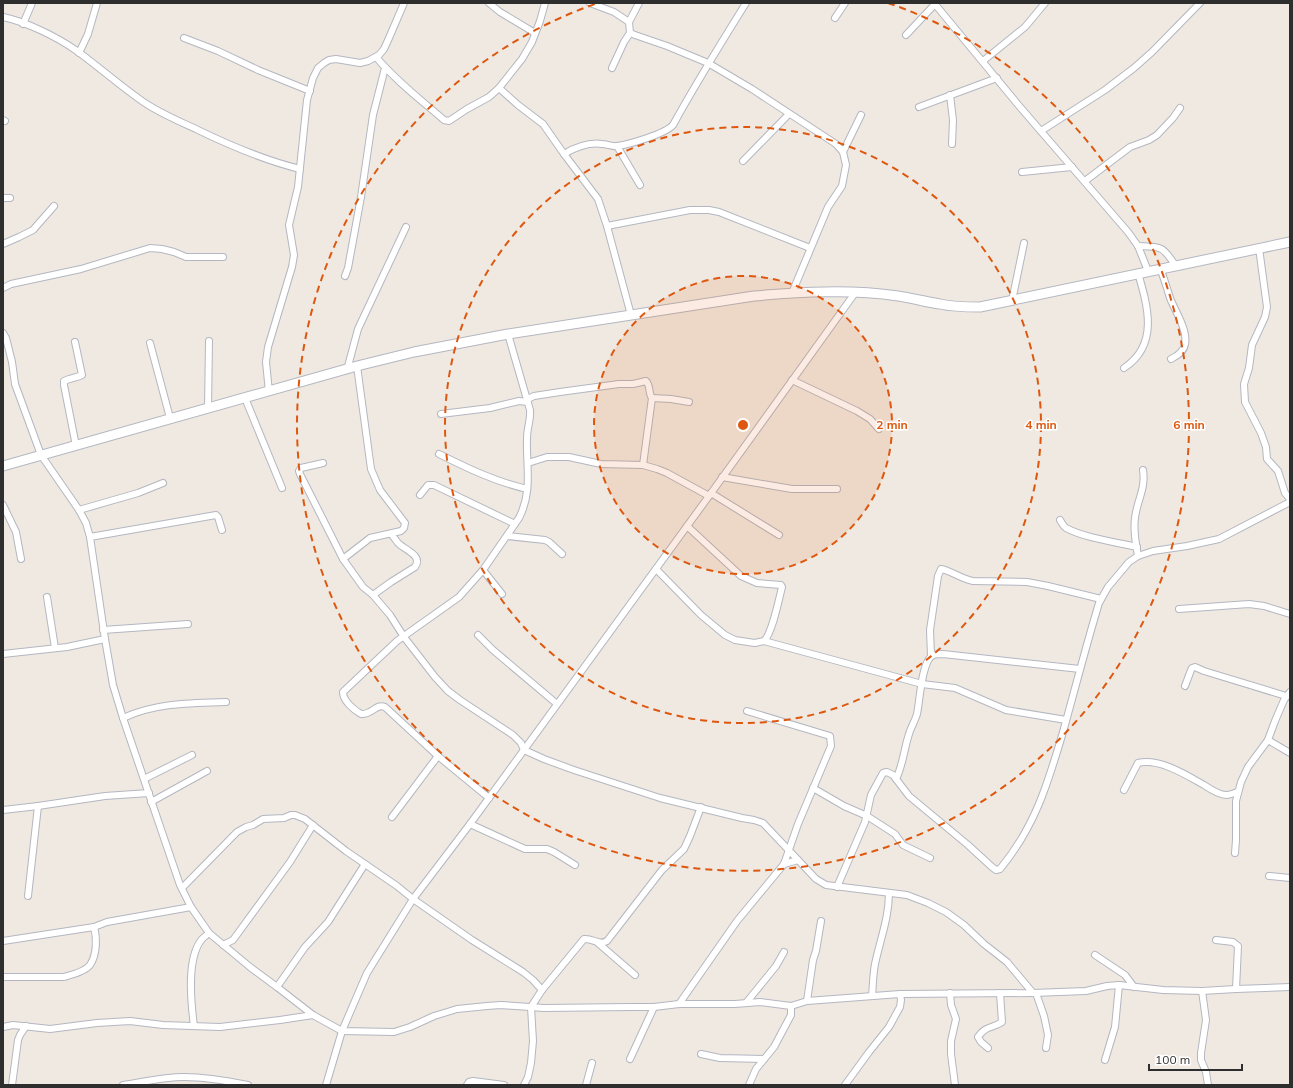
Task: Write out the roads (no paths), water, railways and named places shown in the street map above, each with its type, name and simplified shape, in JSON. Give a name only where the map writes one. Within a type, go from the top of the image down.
[{"type":"street","points":[[23,24],[32,3]]},
{"type":"street","points":[[79,53],[88,34],[97,3]]},
{"type":"street","points":[[269,392],[266,362],[268,347],[292,267],[294,255],[289,225],[298,188],[307,100],[314,78],[318,68],[330,60],[336,59],[360,63],[376,57],[384,49],[404,3]]},
{"type":"street","points":[[489,3],[500,12],[535,33]]},
{"type":"street","points":[[376,57],[385,68],[419,99],[449,121],[489,97],[499,88],[522,59],[540,21],[545,3]]},
{"type":"street","points":[[590,3],[614,12],[629,22]]},
{"type":"street","points":[[612,68],[624,42],[630,33],[629,22],[639,3]]},
{"type":"street","points":[[564,154],[578,146],[598,143],[617,146],[662,133],[670,129],[708,63],[746,3]]},
{"type":"street","points":[[835,18],[845,3]]},
{"type":"street","points":[[906,35],[935,3],[1138,246],[1148,271]]},
{"type":"street","points":[[983,61],[1025,27],[1045,3]]},
{"type":"street","points":[[1041,131],[1105,90],[1134,68],[1152,52],[1200,3]]},
{"type":"street","points":[[3,17],[12,19],[53,36],[79,53],[138,98],[169,116],[247,152],[270,161],[300,169]]},
{"type":"street","points":[[630,33],[681,51],[708,63],[752,89],[836,144],[843,152],[846,164],[842,186],[828,207],[792,293]]},
{"type":"street","points":[[184,38],[310,91]]},
{"type":"street","points":[[345,276],[348,268],[361,197],[373,116],[385,68]]},
{"type":"street","points":[[920,107],[997,78]]},
{"type":"street","points":[[499,88],[543,124],[598,199],[607,226],[631,315]]},
{"type":"street","points":[[950,95],[953,120],[952,144]]},
{"type":"street","points":[[1085,181],[1130,147],[1149,140],[1157,135],[1174,118],[1180,108]]},
{"type":"street","points":[[743,161],[789,114]]},
{"type":"street","points":[[843,152],[861,115]]},
{"type":"street","points":[[617,146],[640,185]]},
{"type":"street","points":[[1022,172],[1072,167]]},
{"type":"street","points":[[3,198],[10,198]]},
{"type":"street","points":[[3,244],[33,230],[54,206]]},
{"type":"street","points":[[607,226],[690,210],[709,210],[719,212],[810,248]]},
{"type":"street","points":[[347,370],[358,329],[406,227]]},
{"type":"street","points":[[3,466],[357,366],[414,352],[508,334],[754,296],[792,293],[855,293],[898,296],[942,305],[980,307],[1160,268],[1290,242]]},
{"type":"street","points":[[1012,301],[1024,243]]},
{"type":"street","points":[[1138,246],[1163,248],[1176,265]]},
{"type":"street","points":[[3,288],[11,284],[81,269],[150,248],[168,250],[186,257],[223,257]]},
{"type":"street","points":[[1259,248],[1267,307],[1265,318],[1252,345],[1249,368],[1244,384],[1245,402],[1261,432],[1268,459],[1278,471],[1285,493],[1290,499]]},
{"type":"street","points":[[1160,268],[1170,297],[1182,324],[1185,336],[1183,351],[1178,356],[1171,359]]},
{"type":"street","points":[[1124,368],[1136,359],[1145,342],[1148,332],[1146,301],[1138,273]]},
{"type":"street","points":[[326,1085],[342,1031],[367,974],[414,899],[710,495],[855,293]]},
{"type":"street","points":[[3,333],[6,338],[12,362],[15,384],[41,455],[79,510],[86,523],[90,537],[113,685],[182,888],[191,907],[209,933],[254,971],[313,1015],[342,1031],[394,1032],[410,1027],[447,1011],[469,1007],[501,1005],[531,1007],[654,1007],[679,1004],[760,1002],[791,1006],[807,1001],[900,994],[1035,993],[1086,991],[1107,986],[1202,991],[1236,988],[1290,987]]},
{"type":"street","points":[[489,798],[438,756],[385,707],[382,705],[368,714],[361,714],[345,700],[343,692],[397,641],[459,597],[483,570],[523,510],[526,503],[528,463],[527,438],[530,416],[527,399],[508,334]]},
{"type":"street","points":[[208,409],[209,341]]},
{"type":"street","points":[[75,342],[82,375],[64,381],[64,385],[76,446]]},
{"type":"street","points":[[150,343],[170,418]]},
{"type":"street","points":[[343,559],[370,538],[391,534],[401,530],[404,528],[405,523],[380,490],[371,469],[357,366]]},
{"type":"street","points":[[792,380],[857,411],[870,419],[879,429]]},
{"type":"street","points":[[441,414],[490,408],[560,392],[619,384],[633,384],[646,381],[648,383],[649,393],[652,398],[643,465]]},
{"type":"street","points":[[245,398],[282,488]]},
{"type":"street","points":[[652,398],[689,402]]},
{"type":"street","points":[[438,454],[485,476],[506,484],[527,489]]},
{"type":"street","points":[[528,463],[547,457],[574,457],[601,464],[643,465],[657,469],[710,495],[779,535]]},
{"type":"street","points":[[323,463],[301,468],[299,470],[343,559],[363,587],[373,595],[390,615],[404,636],[448,691],[513,735],[521,743],[524,750],[544,759],[660,798],[763,823],[816,879],[826,885],[907,895],[946,912],[964,925],[984,944],[1007,962],[1035,993],[1044,1016],[1048,1035],[1046,1048]]},
{"type":"street","points":[[1138,556],[1134,520],[1144,487],[1143,470]]},
{"type":"street","points":[[722,477],[792,489],[837,489]]},
{"type":"street","points":[[79,510],[138,493],[164,483]]},
{"type":"street","points":[[420,495],[428,485],[434,485],[515,524]]},
{"type":"street","points":[[837,887],[867,816],[871,795],[883,773],[886,772],[889,772],[896,779],[909,796],[968,845],[994,869],[998,870],[1018,845],[1033,819],[1046,787],[1101,599],[1108,587],[1129,562],[1138,556],[1153,551],[1192,545],[1219,538],[1290,502]]},
{"type":"street","points":[[3,505],[16,532],[21,559]]},
{"type":"street","points":[[90,537],[211,516],[218,517],[222,530]]},
{"type":"street","points":[[1060,520],[1065,527],[1073,530],[1136,547]]},
{"type":"street","points":[[687,526],[741,576],[757,583],[777,584],[782,586],[770,631],[767,639],[764,641]]},
{"type":"street","points":[[373,595],[417,565],[417,561],[413,554],[400,544],[391,534]]},
{"type":"street","points":[[507,536],[545,540],[562,554]]},
{"type":"street","points":[[656,569],[700,615],[725,636],[735,640],[748,642],[764,641],[922,684],[955,688],[1006,710],[1066,720]]},
{"type":"street","points":[[896,779],[902,764],[916,715],[927,664],[931,656],[930,630],[938,576],[941,569],[966,580],[1027,582],[1101,599]]},
{"type":"street","points":[[483,570],[502,594]]},
{"type":"street","points":[[47,597],[55,648]]},
{"type":"street","points":[[1179,609],[1249,604],[1264,606],[1290,614]]},
{"type":"street","points":[[104,630],[188,624]]},
{"type":"street","points":[[478,635],[493,650],[557,704]]},
{"type":"street","points":[[3,654],[67,647],[105,639]]},
{"type":"street","points":[[931,656],[943,654],[1080,669]]},
{"type":"street","points":[[1185,686],[1191,670],[1193,667],[1196,667],[1204,671],[1288,694],[1274,720],[1268,740],[1248,767],[1238,792],[1235,853]]},
{"type":"street","points":[[123,718],[144,710],[166,706],[187,703],[226,702]]},
{"type":"street","points":[[679,1004],[737,921],[784,864],[788,849],[831,746],[830,736],[747,711]]},
{"type":"street","points":[[1268,740],[1290,753]]},
{"type":"street","points":[[144,779],[192,755]]},
{"type":"street","points":[[392,817],[438,756]]},
{"type":"street","points":[[1124,790],[1138,763],[1141,763],[1154,764],[1175,769],[1223,794],[1228,795],[1238,792]]},
{"type":"street","points":[[152,802],[207,771]]},
{"type":"street","points":[[813,788],[844,806],[867,816],[895,834],[903,845],[930,858]]},
{"type":"street","points":[[3,810],[105,796],[149,793]]},
{"type":"street","points":[[28,896],[38,806]]},
{"type":"street","points":[[524,1085],[528,1077],[531,1063],[533,1041],[531,1007],[542,990],[584,939],[589,938],[605,943],[607,941],[662,870],[684,848],[701,807]]},
{"type":"street","points":[[182,888],[237,832],[253,825],[263,818],[284,818],[291,815],[300,816],[346,851],[472,940],[523,972],[542,990]]},
{"type":"street","points":[[470,824],[525,849],[547,849],[575,865]]},
{"type":"street","points":[[223,945],[233,940],[290,862],[313,825]]},
{"type":"street","points":[[784,864],[798,860]]},
{"type":"street","points":[[277,987],[305,947],[328,922],[365,864]]},
{"type":"street","points":[[1269,876],[1290,878]]},
{"type":"street","points":[[872,996],[874,966],[887,917],[889,893]]},
{"type":"street","points":[[3,941],[94,927],[107,922],[191,907]]},
{"type":"street","points":[[807,1001],[812,960],[816,951],[821,921]]},
{"type":"street","points":[[3,977],[64,976],[72,975],[87,968],[93,960],[95,949],[96,937],[94,927]]},
{"type":"street","points":[[194,1026],[190,982],[192,967],[198,945],[209,933]]},
{"type":"street","points":[[232,952],[233,940]]},
{"type":"street","points":[[1216,940],[1233,942],[1238,946],[1236,988]]},
{"type":"street","points":[[598,942],[635,975]]},
{"type":"street","points":[[746,1003],[776,966],[784,952]]},
{"type":"street","points":[[1095,955],[1125,975],[1134,987]]},
{"type":"street","points":[[1105,1060],[1115,1027],[1119,986]]},
{"type":"street","points":[[1202,991],[1206,1020],[1201,1060],[1206,1072],[1208,1085]]},
{"type":"street","points":[[950,993],[951,1005],[956,1019],[951,1041],[955,1085]]},
{"type":"street","points":[[988,1048],[978,1038],[986,1028],[1002,1022],[1000,993]]},
{"type":"street","points":[[845,1085],[889,1027],[900,1007],[900,994]]},
{"type":"street","points":[[749,1085],[756,1069],[774,1047],[789,1019],[791,1015],[791,1006]]},
{"type":"street","points":[[630,1059],[654,1007]]},
{"type":"street","points":[[3,1027],[13,1025],[50,1029],[97,1023],[130,1021],[163,1025],[220,1027],[313,1015]]},
{"type":"street","points":[[12,1085],[18,1040],[26,1026]]},
{"type":"street","points":[[701,1054],[720,1058],[764,1059]]},
{"type":"street","points":[[586,1085],[592,1063]]},
{"type":"street","points":[[123,1085],[183,1077],[201,1078],[248,1085]]},
{"type":"street","points":[[467,1085],[469,1082],[473,1081],[504,1085]]}]
